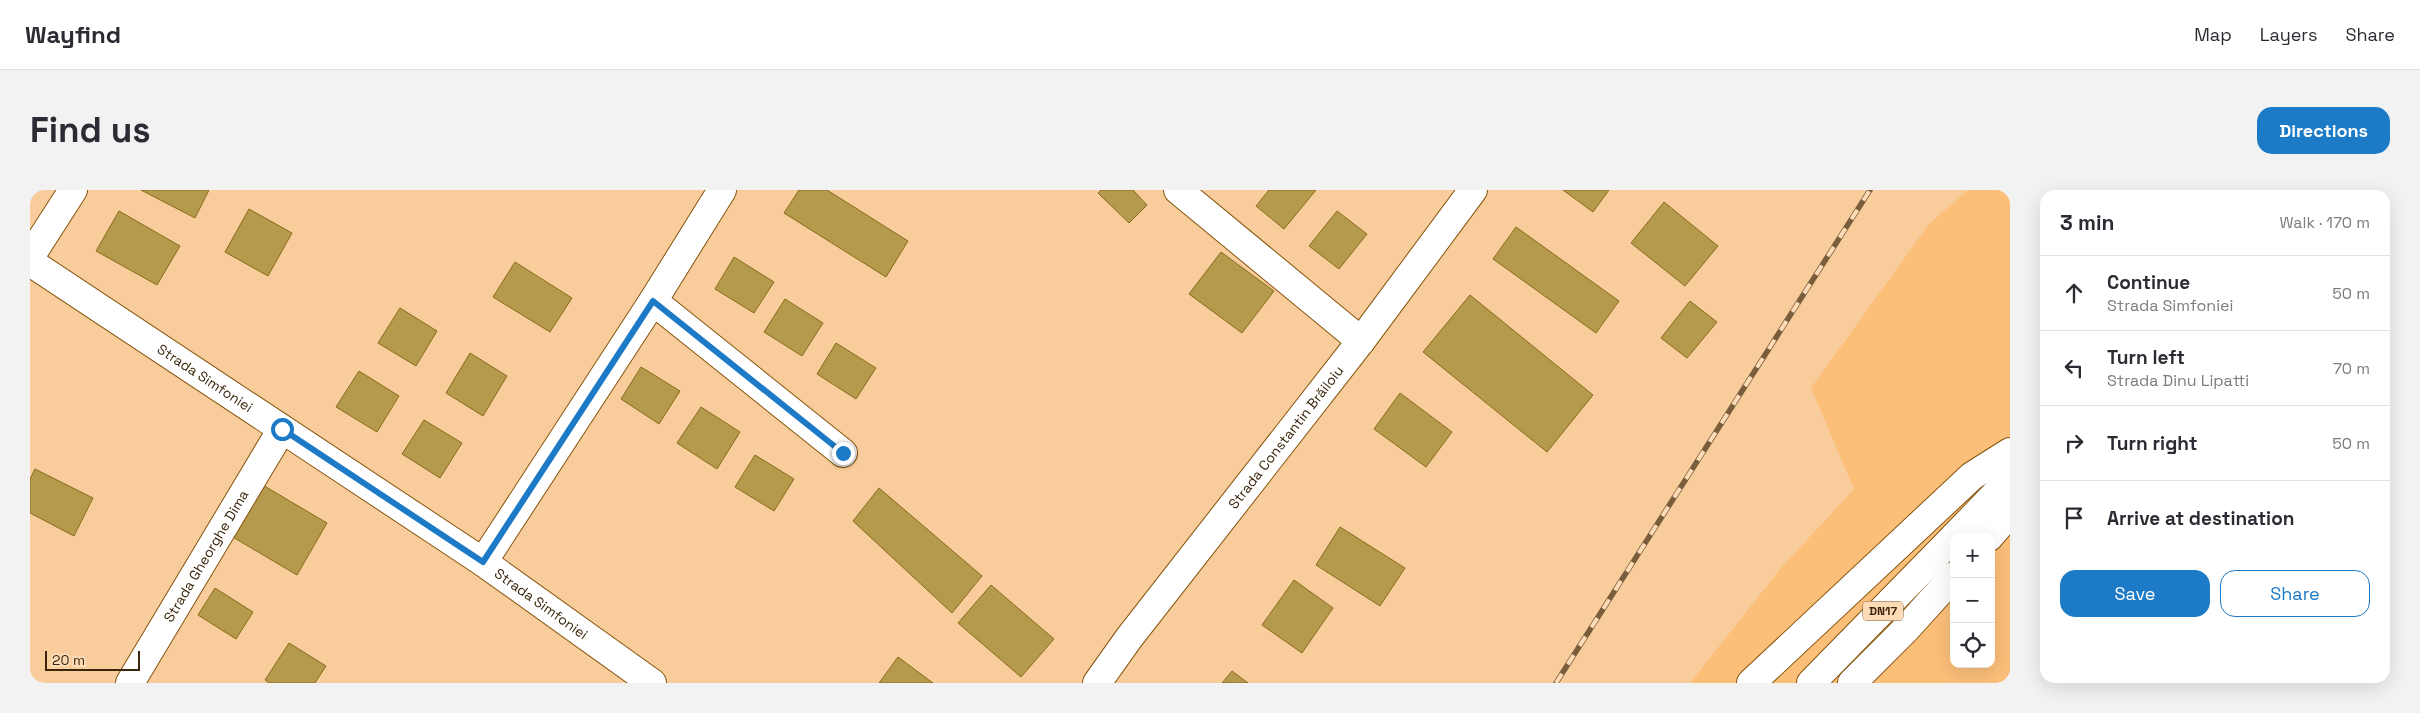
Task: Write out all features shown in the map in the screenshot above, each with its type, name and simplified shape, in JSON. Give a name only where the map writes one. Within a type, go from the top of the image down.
[{"type":"street","points":[[30,257],[72,190]]},
{"type":"street","points":[[483,562],[653,301],[722,190]]},
{"type":"street","points":[[1178,190],[1361,341]]},
{"type":"street","name":"Strada Constantin Brăiloiu","points":[[1097,683],[1129,638],[1361,341],[1473,190]]},
{"type":"street","name":"Strada Simfoniei","points":[[30,262],[483,562],[646,682]]},
{"type":"street","points":[[653,301],[843,453]]},
{"type":"street","name":"Strada Gheorghe Dima","points":[[130,683],[282,429]]},
{"type":"street","points":[[1751,683],[1972,476],[2010,452]]},
{"type":"street","points":[[1991,533],[2007,494]]},
{"type":"street","name":"DN17","points":[[1959,533],[2007,494]]},
{"type":"street","name":"DN17","points":[[1811,683],[1950,541]]},
{"type":"street","points":[[1852,683],[1906,629],[1952,578]]},
{"type":"shaded area","points":[[1968,190],[2010,190],[2010,683],[1690,683],[1781,568],[1854,489],[1811,388],[1929,224]]},
{"type":"building","points":[[141,190],[209,190],[195,218]]},
{"type":"building","points":[[799,190],[827,190],[908,241],[886,277],[784,213]]},
{"type":"building","points":[[1101,190],[1133,190],[1147,205],[1129,223],[1098,193]]},
{"type":"building","points":[[1269,190],[1316,190],[1284,229],[1256,206]]},
{"type":"building","points":[[1563,190],[1609,190],[1593,212]]},
{"type":"building","points":[[1664,202],[1718,246],[1685,286],[1631,243]]},
{"type":"building","points":[[249,209],[292,233],[268,276],[225,252]]},
{"type":"building","points":[[119,211],[180,246],[157,285],[96,251]]},
{"type":"building","points":[[1337,211],[1367,234],[1339,269],[1309,246]]},
{"type":"building","points":[[1516,227],[1619,301],[1596,333],[1493,259]]},
{"type":"building","points":[[1221,252],[1274,291],[1242,333],[1189,294]]},
{"type":"building","points":[[734,257],[774,282],[754,313],[715,289]]},
{"type":"building","points":[[515,262],[572,298],[550,332],[493,297]]},
{"type":"building","points":[[1470,295],[1593,395],[1547,452],[1423,352]]},
{"type":"building","points":[[785,299],[823,323],[802,356],[764,332]]},
{"type":"building","points":[[1690,301],[1717,322],[1687,358],[1661,338]]},
{"type":"building","points":[[400,308],[437,331],[416,366],[378,343]]},
{"type":"building","points":[[836,343],[876,368],[856,399],[817,374]]},
{"type":"building","points":[[470,353],[507,376],[483,416],[446,393]]},
{"type":"building","points":[[641,367],[680,391],[659,424],[621,399]]},
{"type":"building","points":[[359,371],[399,396],[377,432],[336,407]]},
{"type":"building","points":[[1400,393],[1452,432],[1426,467],[1374,429]]},
{"type":"building","points":[[701,407],[740,432],[717,469],[677,443]]},
{"type":"building","points":[[424,420],[462,443],[440,478],[402,454]]},
{"type":"building","points":[[755,455],[794,479],[774,511],[735,487]]},
{"type":"building","points":[[35,469],[93,498],[74,536],[30,513],[30,479]]},
{"type":"building","points":[[261,484],[327,523],[297,575],[231,536]]},
{"type":"building","points":[[879,488],[982,576],[952,613],[853,521]]},
{"type":"building","points":[[1340,527],[1405,568],[1380,606],[1316,565]]},
{"type":"building","points":[[1294,580],[1333,608],[1302,653],[1262,625]]},
{"type":"building","points":[[991,585],[1054,639],[1021,677],[958,623]]},
{"type":"building","points":[[215,588],[253,612],[236,639],[198,615]]},
{"type":"building","points":[[289,643],[326,666],[315,683],[269,683],[265,680]]},
{"type":"building","points":[[898,657],[933,683],[879,683]]},
{"type":"building","points":[[1232,671],[1248,683],[1222,683]]},
{"type":"railway","points":[[1556,683],[1870,190]]},
{"type":"route","points":[[282,429],[483,562],[653,301],[843,453]]}]
